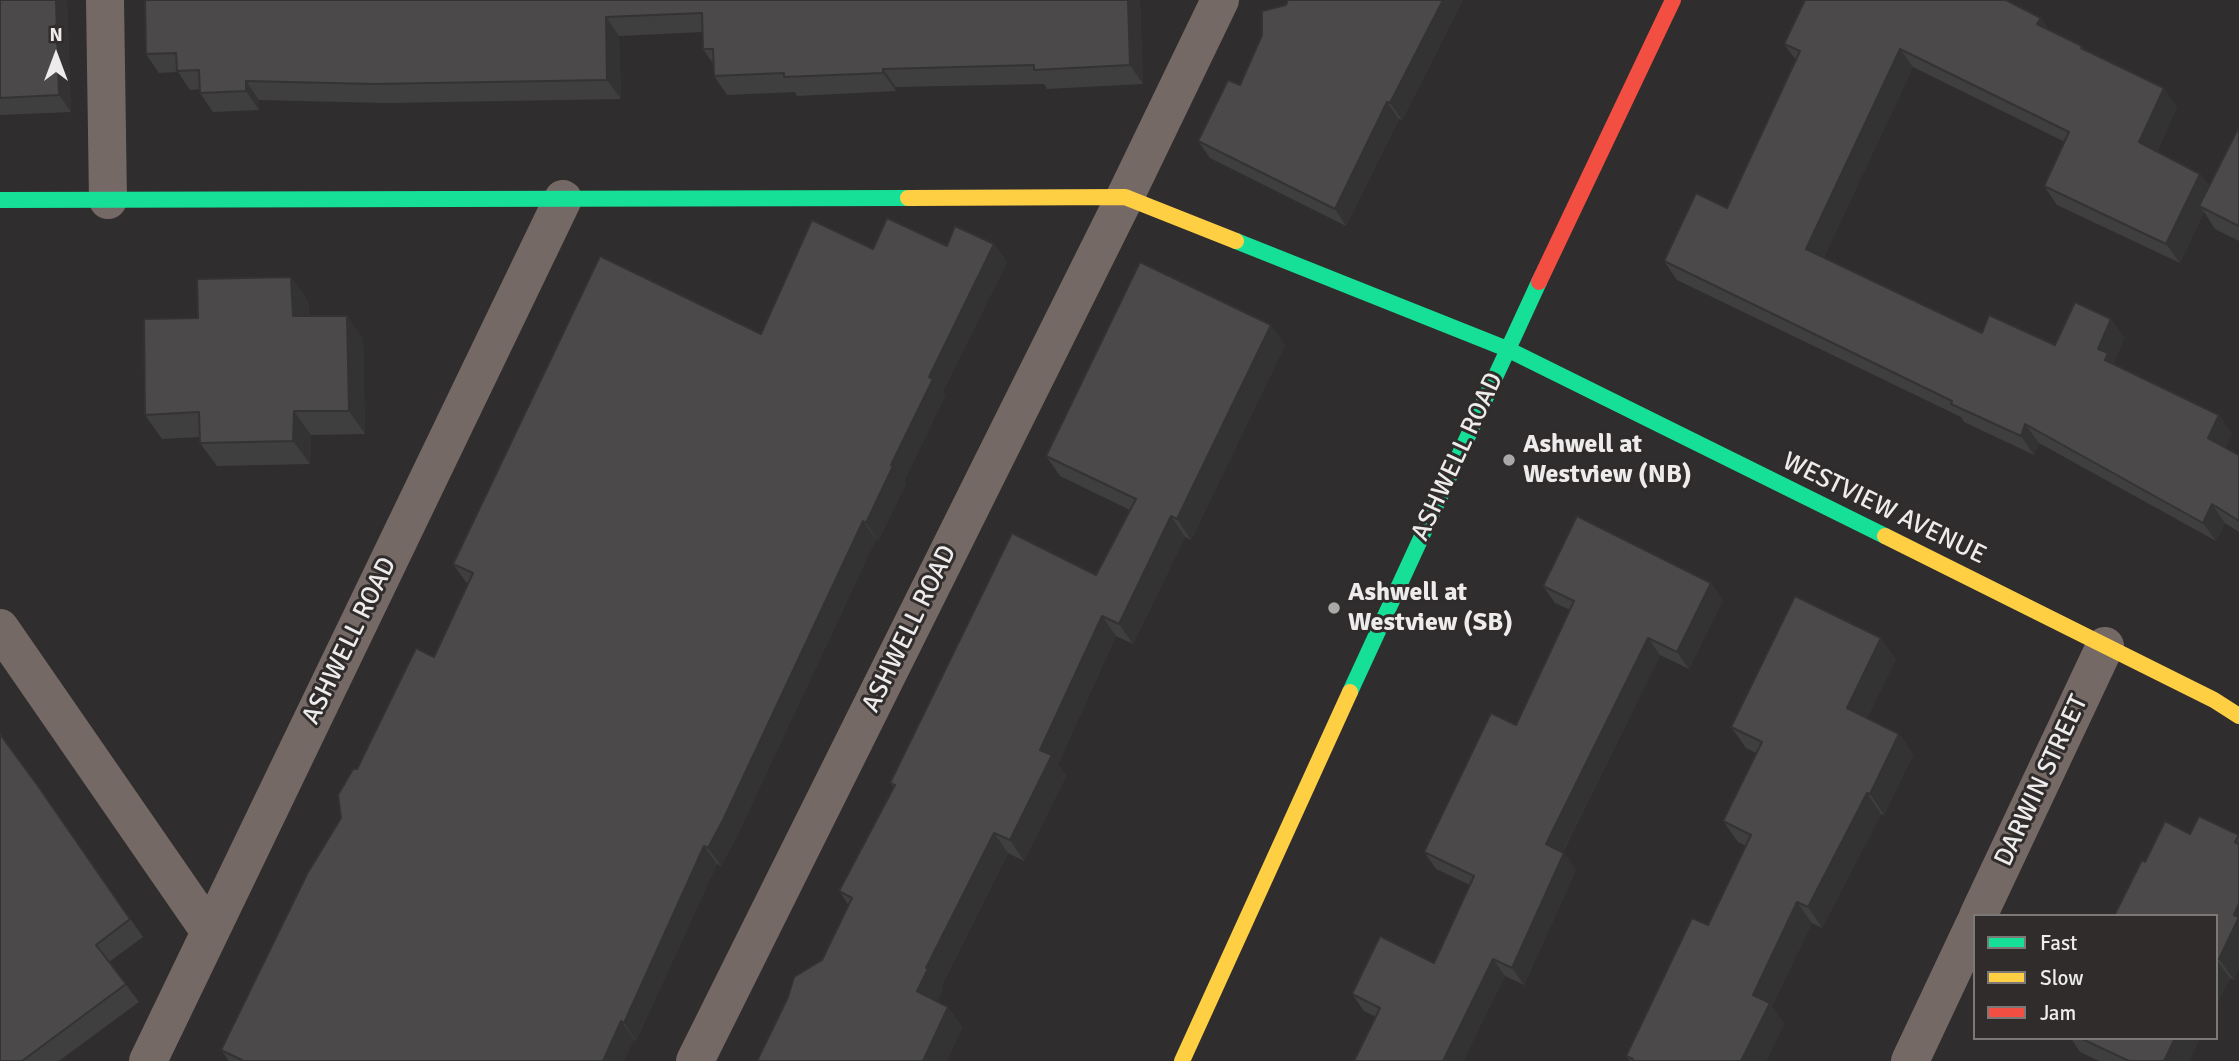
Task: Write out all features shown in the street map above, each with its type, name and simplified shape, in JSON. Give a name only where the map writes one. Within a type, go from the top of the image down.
[{"type":"street","points":[[105,0],[108,200]]},
{"type":"street","name":"ASHWELL ROAD","points":[[695,1061],[1125,197],[1220,0]]},
{"type":"street","name":"ASHWELL ROAD","points":[[1182,1061],[1507,349],[1673,0]]},
{"type":"street","name":"ASHWELL ROAD","points":[[0,200],[1125,197],[1507,349]]},
{"type":"street","name":"ASHWELL ROAD","points":[[148,1061],[563,199]]},
{"type":"street","name":"WESTVIEW AVENUE","points":[[1507,349],[2214,700],[2239,716]]},
{"type":"street","points":[[0,628],[210,932]]},
{"type":"street","name":"DARWIN STREET","points":[[1979,914],[2105,646]]},
{"type":"street","points":[[1910,1061],[1973,927]]},
{"type":"building","points":[[0,0],[56,0],[59,95],[0,98]]},
{"type":"building","points":[[145,0],[1128,0],[1130,65],[1034,70],[1034,65],[883,69],[883,73],[784,77],[784,73],[714,76],[713,49],[703,49],[702,13],[606,17],[607,80],[374,84],[246,81],[246,91],[200,93],[199,70],[177,71],[176,53],[146,54]]},
{"type":"building","points":[[1288,0],[1443,0],[1390,103],[1387,102],[1335,209],[1198,141],[1228,80],[1240,85],[1262,35],[1262,11],[1286,5]]},
{"type":"building","points":[[1805,0],[2006,0],[2041,18],[2037,24],[2164,88],[2139,142],[2200,174],[2166,244],[2044,186],[2069,132],[1900,49],[1806,249],[1982,333],[1989,315],[2055,345],[2075,302],[2111,319],[2098,349],[2108,353],[2105,360],[2219,415],[2208,438],[2239,455],[2239,521],[2212,504],[2203,523],[2025,424],[2021,436],[1664,261],[1696,193],[1727,208],[1800,51],[1784,44]]},
{"type":"building","points":[[2239,127],[2239,226],[2199,206]]},
{"type":"building","points":[[887,218],[947,246],[955,226],[994,244],[929,377],[933,379],[866,523],[863,521],[723,820],[708,848],[704,846],[624,1023],[621,1021],[603,1061],[241,1061],[221,1050],[307,874],[341,818],[338,795],[353,769],[357,769],[416,648],[434,657],[473,573],[453,564],[600,256],[761,334],[812,220],[873,249]]},
{"type":"building","points":[[1140,262],[1271,325],[1177,519],[1171,516],[1119,624],[1102,616],[1040,750],[1052,755],[1010,840],[994,833],[926,968],[928,969],[917,991],[948,1007],[923,1061],[757,1061],[788,997],[794,977],[822,960],[852,898],[839,891],[895,785],[890,783],[1012,533],[1096,575],[1136,499],[1046,456]]},
{"type":"building","points":[[291,277],[293,316],[347,316],[349,411],[294,411],[293,441],[200,443],[199,412],[145,415],[144,319],[198,318],[197,279]]},
{"type":"building","points":[[1577,516],[1711,583],[1677,652],[1648,638],[1546,844],[1564,853],[1512,968],[1493,959],[1443,1061],[1354,1061],[1380,1008],[1352,994],[1380,936],[1434,963],[1474,876],[1424,852],[1491,713],[1516,725],[1574,601],[1543,586]]},
{"type":"building","points":[[1795,596],[1881,638],[1847,708],[1899,734],[1870,794],[1867,793],[1808,907],[1797,902],[1753,995],[1770,1003],[1741,1061],[1632,1061],[1633,1059],[1626,1056],[1692,918],[1708,925],[1751,835],[1723,821],[1762,742],[1731,727]]},
{"type":"building","points":[[0,734],[130,919],[96,945],[126,984],[22,1061],[0,1061]]},
{"type":"building","points":[[2199,816],[2239,835],[2235,842],[2239,844],[2239,904],[2234,915],[2239,917],[2219,959],[2218,914],[2115,914],[2165,821],[2190,834]]},
{"type":"building","points":[[2084,1040],[2174,1040],[2164,1061],[2129,1061]]},
{"type":"traffic: fast","points":[[0,200],[908,198]]},
{"type":"traffic: fast","points":[[1236,241],[1507,349],[1885,536]]},
{"type":"traffic: fast","points":[[1350,692],[1539,282]]},
{"type":"traffic: slow","points":[[908,198],[1125,197],[1236,241]]},
{"type":"traffic: slow","points":[[1885,536],[2214,700],[2239,716]]},
{"type":"traffic: slow","points":[[1182,1061],[1350,692]]},
{"type":"traffic: jam","points":[[1539,282],[1673,0]]},
{"type":"place","name":"Ashwell at Westview (NB)","points":[[1509,460]]},
{"type":"place","name":"Ashwell at Westview (SB)","points":[[1334,608]]}]
